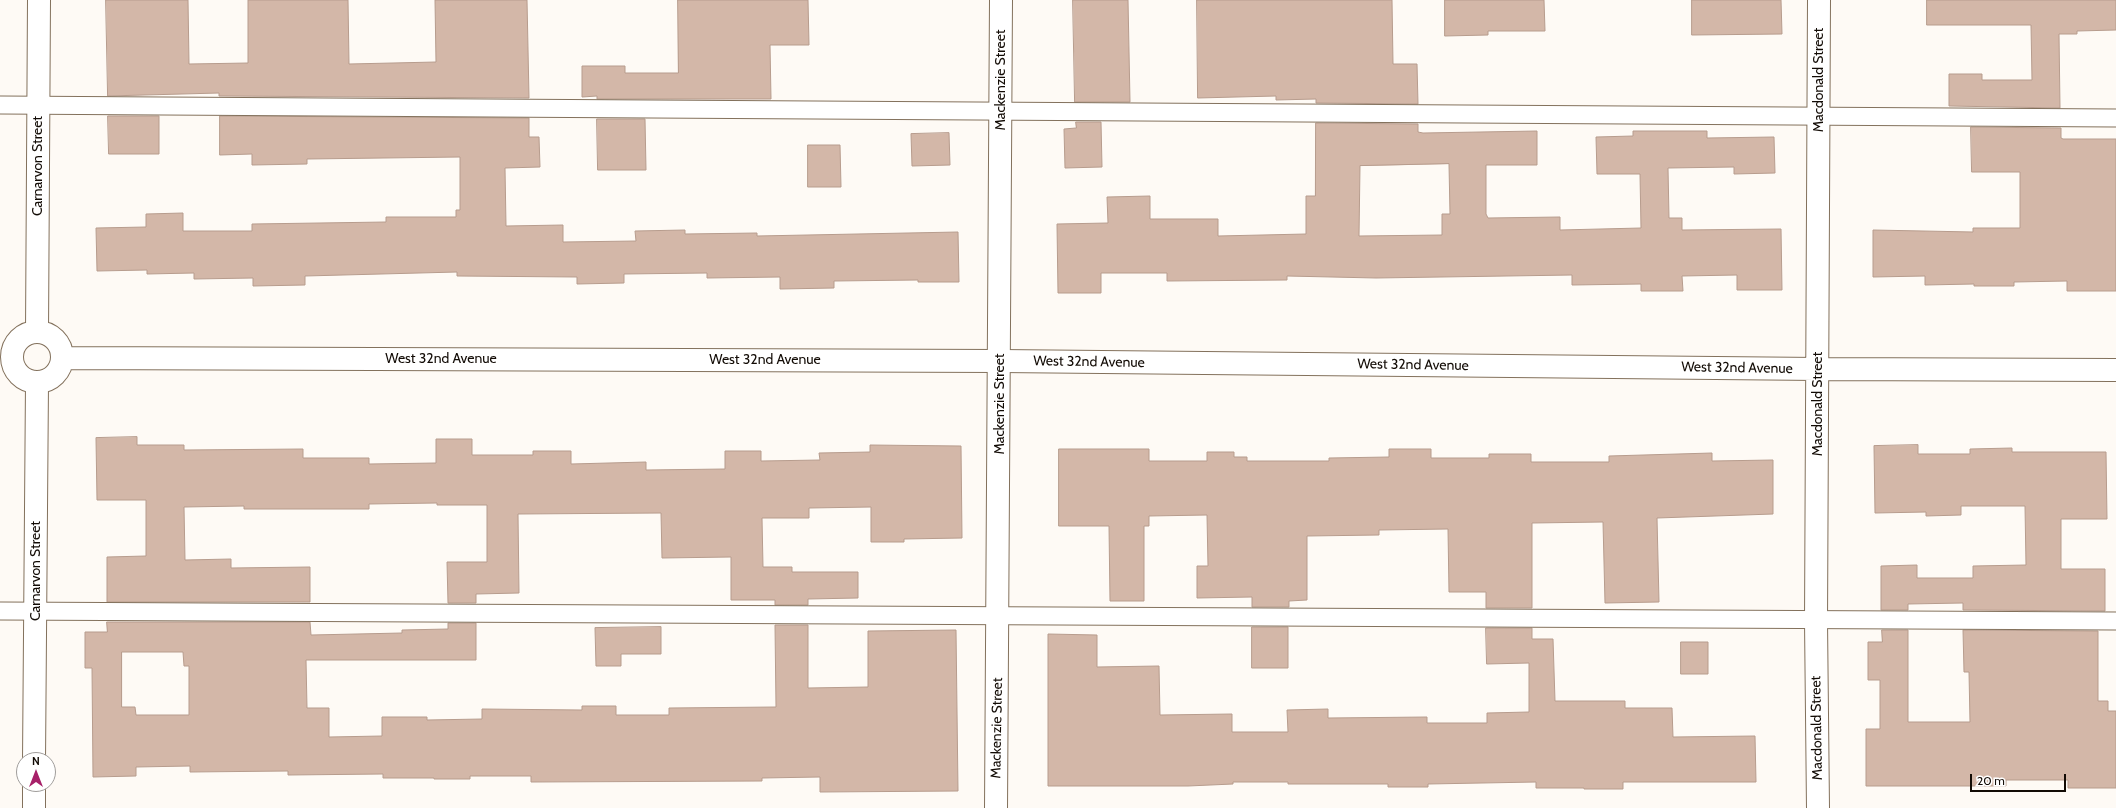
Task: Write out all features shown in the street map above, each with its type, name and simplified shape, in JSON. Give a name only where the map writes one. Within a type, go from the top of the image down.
[{"type":"street","name":"Carnarvon Street","points":[[37,331],[39,0]]},
{"type":"street","name":"Mackenzie Street","points":[[996,808],[999,617],[1001,0]]},
{"type":"street","name":"Macdonald Street","points":[[1818,808],[1816,620],[1819,0]]},
{"type":"street","points":[[37,331],[47,334],[55,339],[61,348],[62,358],[60,368],[55,376],[46,381],[37,382],[27,381],[19,376],[6,357],[19,339],[27,334],[37,331]]},
{"type":"street","name":"West 32nd Avenue","points":[[62,358],[1000,361],[1818,369],[2116,370]]},
{"type":"street","name":"Carnarvon Street","points":[[34,752],[37,382]]},
{"type":"street","points":[[34,792],[34,808]]},
{"type":"lane","points":[[0,105],[2116,118]]},
{"type":"lane","points":[[0,612],[2116,621]]},
{"type":"building","points":[[106,0],[188,0],[189,64],[248,63],[248,0],[348,0],[349,64],[436,62],[435,0],[527,0],[529,98],[219,96],[219,93],[108,96]]},
{"type":"building","points":[[678,0],[808,0],[809,45],[770,45],[771,99],[597,99],[597,96],[582,97],[582,66],[625,66],[625,73],[678,73]]},
{"type":"building","points":[[1073,0],[1128,0],[1130,102],[1075,102]]},
{"type":"building","points":[[1197,0],[1392,0],[1393,64],[1417,64],[1418,104],[1316,103],[1316,99],[1276,100],[1276,96],[1198,98]]},
{"type":"building","points":[[1445,0],[1544,0],[1545,31],[1488,31],[1488,35],[1445,36]]},
{"type":"building","points":[[1692,0],[1781,0],[1782,34],[1692,35]]},
{"type":"building","points":[[1927,0],[2116,0],[2116,30],[2077,31],[2077,34],[2059,34],[2060,108],[1949,106],[1949,74],[1982,74],[1982,80],[2032,80],[2031,25],[1927,25]]},
{"type":"building","points":[[108,116],[159,116],[159,154],[109,154]]},
{"type":"building","points":[[220,116],[529,118],[529,137],[539,137],[540,167],[505,168],[506,226],[563,225],[563,242],[636,241],[635,231],[685,230],[685,234],[757,233],[757,236],[958,232],[959,282],[918,282],[918,280],[834,281],[834,288],[780,289],[780,277],[707,278],[707,273],[624,274],[624,283],[577,284],[577,277],[457,276],[457,272],[305,276],[305,285],[253,286],[253,278],[194,279],[194,273],[147,274],[147,270],[97,271],[96,228],[146,227],[146,214],[183,213],[183,231],[252,231],[252,224],[386,222],[386,217],[456,217],[456,210],[460,210],[460,157],[307,159],[307,164],[252,165],[252,154],[220,155]]},
{"type":"building","points":[[597,119],[645,119],[646,170],[598,170]]},
{"type":"building","points":[[1076,122],[1101,122],[1102,167],[1065,168],[1064,129],[1076,128]]},
{"type":"building","points":[[1316,123],[1418,124],[1418,132],[1423,133],[1537,131],[1537,165],[1486,165],[1486,214],[1488,218],[1560,217],[1560,230],[1641,228],[1640,174],[1597,174],[1596,137],[1633,136],[1633,131],[1707,131],[1707,138],[1774,137],[1775,173],[1734,174],[1734,167],[1668,168],[1669,218],[1682,218],[1682,230],[1781,229],[1782,290],[1737,290],[1737,275],[1682,276],[1683,291],[1641,291],[1641,284],[1572,285],[1572,275],[1376,278],[1287,276],[1287,280],[1167,281],[1167,273],[1101,273],[1101,293],[1058,293],[1057,224],[1108,223],[1107,197],[1150,196],[1150,219],[1218,219],[1218,236],[1306,234],[1306,196],[1315,196]],"holes":[[[1449,164],[1450,214],[1442,214],[1442,235],[1359,236],[1360,166]]]},
{"type":"building","points":[[1971,127],[2061,128],[2061,138],[2063,139],[2116,139],[2116,291],[2067,291],[2067,281],[2014,282],[2014,286],[1974,286],[1974,284],[1925,285],[1925,276],[1873,277],[1873,230],[1973,232],[1973,228],[2020,228],[2020,172],[1972,172]]},
{"type":"building","points":[[949,133],[950,165],[912,166],[911,134]]},
{"type":"building","points":[[808,145],[840,145],[841,187],[808,187]]},
{"type":"building","points":[[137,437],[137,445],[184,445],[184,450],[303,449],[303,458],[369,458],[369,464],[436,463],[436,439],[472,439],[472,455],[533,455],[533,451],[571,451],[571,464],[646,462],[646,470],[725,469],[725,451],[761,451],[761,461],[820,460],[819,453],[870,452],[870,445],[961,446],[962,538],[904,539],[904,542],[871,542],[871,507],[809,508],[809,518],[762,518],[763,567],[792,567],[792,572],[858,572],[858,598],[808,599],[808,605],[775,605],[775,600],[731,600],[731,557],[662,558],[661,513],[518,514],[519,593],[476,594],[476,603],[448,603],[447,562],[487,562],[487,505],[437,505],[437,503],[369,504],[369,509],[244,509],[244,506],[184,507],[185,560],[231,559],[231,568],[310,567],[310,602],[107,602],[107,557],[146,556],[146,500],[97,500],[96,438]]},
{"type":"building","points":[[1918,445],[1918,454],[1970,454],[1970,449],[2012,448],[2012,452],[2106,452],[2107,519],[2061,519],[2061,569],[2105,569],[2105,611],[1963,610],[1963,603],[1908,604],[1908,610],[1881,610],[1881,566],[1917,565],[1917,578],[1973,578],[1973,566],[2026,565],[2025,506],[1961,506],[1961,515],[1926,516],[1926,512],[1875,513],[1874,446]]},
{"type":"building","points":[[1059,449],[1149,449],[1149,461],[1207,461],[1207,452],[1234,452],[1234,457],[1247,457],[1247,461],[1329,461],[1329,458],[1389,457],[1389,449],[1431,449],[1431,458],[1489,458],[1489,454],[1531,454],[1531,462],[1609,462],[1609,456],[1712,453],[1712,461],[1773,460],[1773,514],[1657,518],[1659,602],[1605,603],[1603,522],[1532,523],[1532,608],[1486,608],[1486,592],[1449,592],[1448,529],[1379,530],[1379,535],[1307,536],[1307,600],[1289,601],[1289,607],[1252,607],[1252,597],[1197,598],[1197,566],[1208,566],[1207,515],[1149,516],[1149,526],[1144,526],[1144,601],[1110,601],[1109,526],[1059,526]]},
{"type":"building","points":[[107,622],[310,622],[311,635],[402,633],[402,630],[448,629],[448,623],[476,623],[476,660],[306,660],[307,708],[329,708],[329,737],[382,736],[382,717],[427,717],[427,720],[482,719],[482,709],[582,710],[582,706],[616,706],[616,715],[669,715],[669,708],[776,707],[775,625],[808,625],[808,688],[868,687],[868,631],[956,630],[958,791],[820,792],[820,777],[762,778],[762,781],[531,782],[531,776],[470,776],[470,779],[434,779],[383,778],[383,774],[288,775],[288,771],[190,772],[190,766],[136,767],[136,776],[93,777],[92,668],[85,668],[85,632],[107,632]],"holes":[[[122,652],[183,652],[184,666],[189,666],[189,715],[136,715],[135,707],[122,707]]]},
{"type":"building","points":[[661,627],[661,654],[621,654],[621,666],[596,666],[595,628]]},
{"type":"building","points":[[1252,627],[1288,627],[1288,668],[1252,668]]},
{"type":"building","points":[[1486,628],[1532,628],[1532,639],[1553,639],[1555,701],[1625,701],[1625,708],[1672,708],[1673,737],[1755,736],[1756,782],[1623,782],[1623,789],[1536,788],[1536,782],[1428,784],[1428,787],[1388,787],[1388,784],[1288,784],[1288,782],[1233,782],[1233,784],[1188,786],[1048,786],[1048,634],[1097,635],[1097,667],[1159,666],[1160,715],[1232,714],[1232,732],[1288,732],[1287,710],[1328,709],[1328,718],[1427,717],[1427,723],[1487,723],[1487,713],[1529,712],[1529,663],[1487,664]]},
{"type":"building","points":[[1882,630],[1908,630],[1908,722],[1970,722],[1969,672],[1964,672],[1963,630],[2098,631],[2098,701],[2108,701],[2108,711],[2116,711],[2116,788],[2068,788],[2068,780],[2006,780],[2006,786],[1866,786],[1866,729],[1880,729],[1880,680],[1868,680],[1868,642],[1882,642]]},
{"type":"building","points":[[1681,642],[1708,642],[1708,674],[1681,674]]}]
